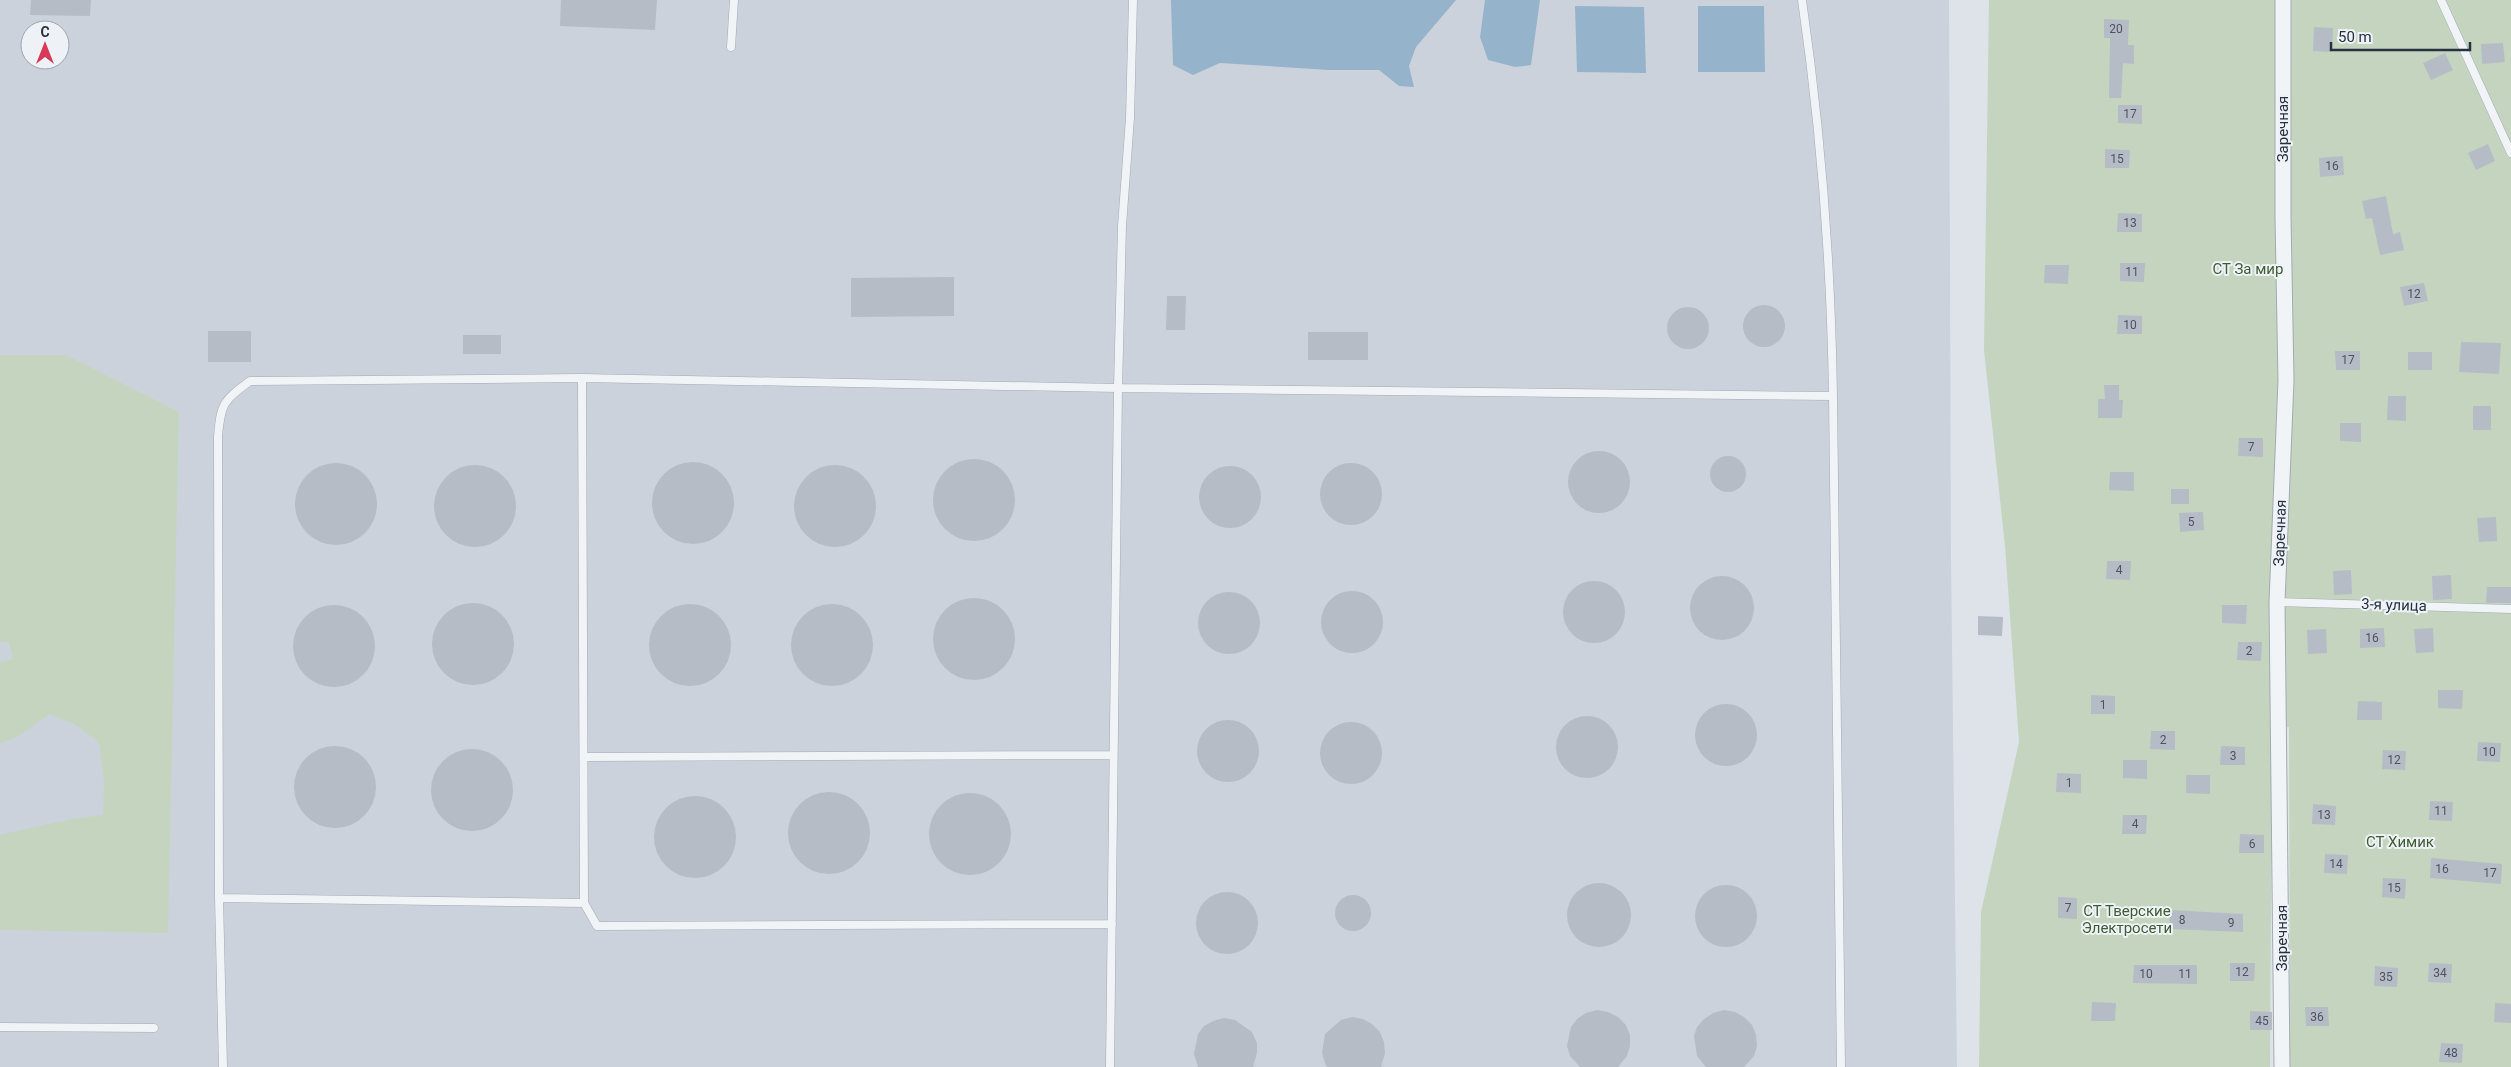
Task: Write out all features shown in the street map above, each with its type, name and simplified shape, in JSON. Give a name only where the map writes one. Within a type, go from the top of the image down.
[{"type":"street","name":"Заречная","points":[[2282,1067],[2277,602],[2286,380],[2283,217],[2283,0]]},
{"type":"lane","points":[[731,47],[734,0]]},
{"type":"lane","points":[[1110,1067],[1118,388],[1122,226],[1130,118],[1133,0]]},
{"type":"lane","points":[[1802,0],[1815,88],[1832,335],[1841,1067]]},
{"type":"lane","points":[[2441,0],[2511,153]]},
{"type":"lane","points":[[582,378],[584,903],[597,926],[1112,924]]},
{"type":"lane","points":[[223,1067],[218,898],[218,436],[220,418],[227,398],[250,381],[582,378],[1118,388],[1833,396]]},
{"type":"lane","name":"3-я улица","points":[[2277,602],[2511,609]]},
{"type":"lane","points":[[584,757],[1114,755]]},
{"type":"lane","points":[[218,898],[584,903]]},
{"type":"lane","points":[[0,1027],[154,1028]]},
{"type":"shaded area","points":[[0,0],[1949,0],[1951,561],[1957,1067],[0,1067]]},
{"type":"green space","name":"СТ За мир","points":[[1989,0],[2511,0],[2511,1067],[2290,1067],[2289,727],[2272,729],[2270,1067],[1979,1067],[1981,912],[2019,742],[2005,546],[1984,350]]},
{"type":"green space","points":[[0,355],[66,355],[179,412],[168,933],[0,930],[0,835],[71,819],[103,815],[104,782],[99,742],[74,724],[50,714],[17,737],[0,743],[0,662],[13,659],[9,642],[0,642]]},
{"type":"water","points":[[1171,0],[1456,0],[1416,47],[1409,66],[1414,87],[1399,86],[1379,70],[1328,70],[1220,63],[1193,75],[1173,65]]},
{"type":"water","points":[[1485,0],[1540,0],[1531,65],[1515,67],[1488,60],[1480,37]]},
{"type":"water","points":[[1575,6],[1644,7],[1646,73],[1577,72]]},
{"type":"water","points":[[1698,6],[1764,6],[1765,72],[1698,72]]},
{"type":"building","points":[[31,0],[91,0],[90,16],[30,15]]},
{"type":"building","points":[[561,0],[657,0],[655,30],[560,26]]},
{"type":"building","points":[[2104,19],[2129,20],[2128,45],[2134,45],[2134,64],[2123,63],[2121,98],[2109,98],[2110,38],[2104,38]]},
{"type":"building","points":[[2314,27],[2333,28],[2332,52],[2313,51]]},
{"type":"building","points":[[2503,43],[2505,62],[2482,64],[2481,44]]},
{"type":"building","points":[[2445,53],[2453,70],[2431,80],[2423,63]]},
{"type":"building","points":[[2118,105],[2142,105],[2142,124],[2118,123]]},
{"type":"building","points":[[2488,144],[2495,161],[2476,170],[2468,153]]},
{"type":"building","points":[[2105,149],[2130,150],[2129,168],[2105,168]]},
{"type":"building","points":[[2343,156],[2344,175],[2320,177],[2319,158]]},
{"type":"building","points":[[2386,196],[2393,234],[2400,232],[2404,250],[2380,255],[2372,218],[2366,219],[2362,201]]},
{"type":"building","points":[[2118,213],[2142,214],[2142,232],[2117,232]]},
{"type":"building","points":[[2120,263],[2145,263],[2144,282],[2120,281]]},
{"type":"building","points":[[2045,265],[2069,265],[2068,284],[2044,283]]},
{"type":"building","points":[[954,277],[954,316],[851,317],[851,278]]},
{"type":"building","points":[[2424,283],[2428,301],[2404,306],[2400,287]]},
{"type":"building","points":[[1167,296],[1186,296],[1185,330],[1166,330]]},
{"type":"building","points":[[1760,305],[1768,305],[1779,311],[1785,326],[1779,341],[1768,347],[1760,347],[1749,341],[1743,330],[1743,322],[1749,311]]},
{"type":"building","points":[[1692,307],[1700,310],[1706,316],[1709,328],[1706,340],[1700,346],[1684,349],[1676,346],[1670,340],[1667,324],[1670,316],[1676,310]]},
{"type":"building","points":[[2118,315],[2142,316],[2142,334],[2117,334]]},
{"type":"building","points":[[208,331],[251,331],[251,362],[208,362]]},
{"type":"building","points":[[1308,332],[1368,332],[1368,360],[1308,360]]},
{"type":"building","points":[[463,335],[501,335],[501,354],[463,354]]},
{"type":"building","points":[[2461,342],[2501,343],[2499,374],[2459,372]]},
{"type":"building","points":[[2335,351],[2360,351],[2360,370],[2336,370]]},
{"type":"building","points":[[2408,352],[2432,352],[2432,370],[2408,370]]},
{"type":"building","points":[[2104,385],[2119,385],[2119,400],[2123,400],[2122,418],[2098,418],[2098,399],[2105,399]]},
{"type":"building","points":[[2388,396],[2406,396],[2406,421],[2387,420]]},
{"type":"building","points":[[2473,406],[2491,406],[2491,430],[2473,430]]},
{"type":"building","points":[[2340,423],[2361,423],[2361,442],[2340,441]]},
{"type":"building","points":[[2239,438],[2263,438],[2263,457],[2238,456]]},
{"type":"building","points":[[1593,451],[1605,451],[1621,460],[1628,470],[1630,482],[1628,494],[1621,504],[1605,513],[1593,513],[1582,508],[1573,499],[1568,488],[1568,476],[1573,465],[1582,456]]},
{"type":"building","points":[[1728,456],[1735,457],[1741,461],[1745,467],[1745,481],[1741,487],[1735,491],[1728,492],[1721,491],[1715,487],[1711,481],[1710,474],[1711,467],[1715,461],[1721,457]]},
{"type":"building","points":[[974,459],[990,462],[1003,471],[1012,484],[1015,500],[1012,516],[1003,529],[990,538],[974,541],[958,538],[945,529],[936,516],[933,500],[936,484],[945,471],[958,462]]},
{"type":"building","points":[[693,462],[709,465],[722,474],[731,487],[734,503],[731,519],[722,532],[709,541],[693,544],[677,541],[664,532],[655,519],[652,503],[655,487],[664,474],[677,465]]},
{"type":"building","points":[[336,463],[352,466],[365,475],[374,488],[377,504],[374,520],[365,533],[352,542],[336,545],[320,542],[307,533],[298,520],[295,504],[298,488],[307,475],[320,466]]},
{"type":"building","points":[[1345,463],[1357,463],[1373,472],[1380,482],[1382,494],[1380,506],[1373,516],[1357,525],[1345,525],[1334,520],[1325,511],[1320,500],[1320,488],[1325,477],[1334,468]]},
{"type":"building","points":[[475,465],[491,468],[504,477],[513,490],[516,506],[513,522],[504,535],[491,544],[475,547],[459,544],[446,535],[437,522],[434,506],[437,490],[446,477],[459,468]]},
{"type":"building","points":[[835,465],[851,468],[864,477],[873,490],[876,506],[873,522],[864,535],[851,544],[835,547],[819,544],[806,535],[797,522],[794,506],[797,490],[806,477],[819,468]]},
{"type":"building","points":[[1224,466],[1236,466],[1252,475],[1259,485],[1261,497],[1259,509],[1252,519],[1236,528],[1224,528],[1213,523],[1204,514],[1199,503],[1199,491],[1204,480],[1213,471]]},
{"type":"building","points":[[2110,472],[2134,472],[2134,491],[2109,490]]},
{"type":"building","points":[[2171,489],[2189,489],[2189,504],[2171,504]]},
{"type":"building","points":[[2203,512],[2204,530],[2180,532],[2179,513]]},
{"type":"building","points":[[2496,517],[2497,541],[2479,542],[2477,518]]},
{"type":"building","points":[[2107,561],[2131,561],[2130,580],[2106,579]]},
{"type":"building","points":[[2351,570],[2352,594],[2334,595],[2333,571]]},
{"type":"building","points":[[2451,575],[2452,599],[2433,600],[2432,576]]},
{"type":"building","points":[[1722,576],[1740,582],[1748,590],[1754,608],[1748,626],[1740,634],[1722,640],[1704,634],[1696,626],[1690,608],[1696,590],[1704,582]]},
{"type":"building","points":[[1588,581],[1600,581],[1616,590],[1623,600],[1625,612],[1623,624],[1616,634],[1600,643],[1588,643],[1577,638],[1568,629],[1563,618],[1563,606],[1568,595],[1577,586]]},
{"type":"building","points":[[2487,587],[2511,587],[2511,603],[2486,603]]},
{"type":"building","points":[[1346,591],[1358,591],[1374,600],[1381,610],[1383,622],[1381,634],[1374,644],[1358,653],[1346,653],[1335,648],[1326,639],[1321,628],[1321,616],[1326,605],[1335,596]]},
{"type":"building","points":[[1223,592],[1235,592],[1251,601],[1258,611],[1260,623],[1258,635],[1251,645],[1235,654],[1223,654],[1212,649],[1203,640],[1198,629],[1198,617],[1203,606],[1212,597]]},
{"type":"building","points":[[974,598],[990,601],[1003,610],[1012,623],[1015,639],[1012,655],[1003,668],[990,677],[974,680],[958,677],[945,668],[936,655],[933,639],[936,623],[945,610],[958,601]]},
{"type":"building","points":[[473,603],[489,606],[502,615],[511,628],[514,644],[511,660],[502,673],[489,682],[473,685],[457,682],[444,673],[435,660],[432,644],[435,628],[444,615],[457,606]]},
{"type":"building","points":[[690,604],[706,607],[719,616],[728,629],[731,645],[728,661],[719,674],[706,683],[690,686],[674,683],[661,674],[652,661],[649,645],[652,629],[661,616],[674,607]]},
{"type":"building","points":[[832,604],[848,607],[861,616],[870,629],[873,645],[870,661],[861,674],[848,683],[832,686],[816,683],[803,674],[794,661],[791,645],[794,629],[803,616],[816,607]]},
{"type":"building","points":[[334,605],[350,608],[363,617],[372,630],[375,646],[372,662],[363,675],[350,684],[334,687],[318,684],[305,675],[296,662],[293,646],[296,630],[305,617],[318,608]]},
{"type":"building","points":[[2222,605],[2247,605],[2246,624],[2222,623]]},
{"type":"building","points":[[1978,616],[2003,617],[2002,636],[1978,635]]},
{"type":"building","points":[[2384,628],[2385,647],[2360,648],[2360,629]]},
{"type":"building","points":[[2433,628],[2434,652],[2416,653],[2414,629]]},
{"type":"building","points":[[2326,629],[2327,653],[2308,654],[2307,630]]},
{"type":"building","points":[[2238,642],[2262,642],[2261,661],[2237,660]]},
{"type":"building","points":[[2438,690],[2463,690],[2462,709],[2438,708]]},
{"type":"building","points":[[2091,695],[2115,696],[2115,714],[2091,714]]},
{"type":"building","points":[[2358,701],[2382,702],[2382,720],[2357,720]]},
{"type":"building","points":[[1720,704],[1732,704],[1748,713],[1755,723],[1757,735],[1755,747],[1748,757],[1732,766],[1720,766],[1709,761],[1700,752],[1695,741],[1695,729],[1700,718],[1709,709]]},
{"type":"building","points":[[1581,716],[1593,716],[1609,725],[1616,735],[1618,747],[1616,759],[1609,769],[1593,778],[1581,778],[1570,773],[1561,764],[1556,753],[1556,741],[1561,730],[1570,721]]},
{"type":"building","points":[[1222,720],[1234,720],[1250,729],[1257,739],[1259,751],[1257,763],[1250,773],[1234,782],[1222,782],[1211,777],[1202,768],[1197,757],[1197,745],[1202,734],[1211,725]]},
{"type":"building","points":[[1345,722],[1357,722],[1373,731],[1380,741],[1382,753],[1380,765],[1373,775],[1357,784],[1345,784],[1334,779],[1325,770],[1320,759],[1320,747],[1325,736],[1334,727]]},
{"type":"building","points":[[2151,731],[2175,731],[2175,750],[2150,749]]},
{"type":"building","points":[[2478,742],[2501,743],[2500,762],[2477,761]]},
{"type":"building","points":[[335,746],[351,749],[364,758],[373,771],[376,787],[373,803],[364,816],[351,825],[335,828],[319,825],[306,816],[297,803],[294,787],[297,771],[306,758],[319,749]]},
{"type":"building","points":[[2221,746],[2245,747],[2245,765],[2220,765]]},
{"type":"building","points":[[472,749],[488,752],[501,761],[510,774],[513,790],[510,806],[501,819],[488,828],[472,831],[456,828],[443,819],[434,806],[431,790],[434,774],[443,761],[456,752]]},
{"type":"building","points":[[2383,750],[2406,751],[2405,770],[2382,769]]},
{"type":"building","points":[[2123,760],[2147,760],[2147,779],[2123,778]]},
{"type":"building","points":[[2057,773],[2081,774],[2081,793],[2056,792]]},
{"type":"building","points":[[2186,775],[2210,775],[2210,794],[2186,793]]},
{"type":"building","points":[[829,792],[845,795],[858,804],[867,817],[870,833],[867,849],[858,862],[845,871],[829,874],[813,871],[800,862],[791,849],[788,833],[791,817],[800,804],[813,795]]},
{"type":"building","points":[[970,793],[986,796],[999,805],[1008,818],[1011,834],[1008,850],[999,863],[986,872],[970,875],[954,872],[941,863],[932,850],[929,834],[932,818],[941,805],[954,796]]},
{"type":"building","points":[[695,796],[711,799],[724,808],[733,821],[736,837],[733,853],[724,866],[711,875],[695,878],[679,875],[666,866],[657,853],[654,837],[657,821],[666,808],[679,799]]},
{"type":"building","points":[[2430,801],[2453,802],[2452,821],[2429,820]]},
{"type":"building","points":[[2313,804],[2336,806],[2335,825],[2312,824]]},
{"type":"building","points":[[2123,815],[2147,815],[2146,834],[2122,834]]},
{"type":"building","points":[[2240,834],[2264,835],[2264,853],[2239,853]]},
{"type":"building","points":[[2325,854],[2348,855],[2347,874],[2324,873]]},
{"type":"building","points":[[2431,858],[2502,864],[2501,884],[2430,878]]},
{"type":"building","points":[[2383,878],[2406,879],[2405,899],[2382,897]]},
{"type":"building","points":[[1599,883],[1617,889],[1625,897],[1631,915],[1625,933],[1617,941],[1599,947],[1581,941],[1573,933],[1567,915],[1573,897],[1581,889]]},
{"type":"building","points":[[1720,885],[1732,885],[1748,894],[1755,904],[1757,916],[1755,928],[1748,938],[1732,947],[1720,947],[1709,942],[1700,933],[1695,922],[1695,910],[1700,899],[1709,890]]},
{"type":"building","points":[[1221,892],[1233,892],[1249,901],[1256,911],[1258,923],[1256,935],[1249,945],[1233,954],[1221,954],[1210,949],[1201,940],[1196,929],[1196,917],[1201,906],[1210,897]]},
{"type":"building","points":[[1353,895],[1365,901],[1371,913],[1365,925],[1353,931],[1341,925],[1335,913],[1341,901]]},
{"type":"building","points":[[2058,897],[2077,898],[2077,919],[2058,918]]},
{"type":"building","points":[[2170,910],[2243,914],[2243,932],[2169,929]]},
{"type":"building","points":[[2230,963],[2255,963],[2254,981],[2230,981]]},
{"type":"building","points":[[2429,963],[2452,964],[2451,983],[2428,982]]},
{"type":"building","points":[[2134,965],[2197,965],[2197,984],[2133,983]]},
{"type":"building","points":[[2375,966],[2398,968],[2397,987],[2374,986]]},
{"type":"building","points":[[2092,1002],[2116,1003],[2115,1021],[2091,1021]]},
{"type":"building","points":[[2495,1003],[2511,1004],[2511,1023],[2494,1022]]},
{"type":"building","points":[[2305,1007],[2328,1007],[2329,1026],[2306,1026]]},
{"type":"building","points":[[1597,1010],[1608,1012],[1618,1017],[1626,1025],[1630,1035],[1630,1046],[1627,1056],[1618,1067],[1580,1067],[1570,1056],[1567,1046],[1571,1027],[1577,1019],[1586,1013]]},
{"type":"building","points":[[1724,1010],[1735,1012],[1744,1017],[1752,1025],[1756,1035],[1757,1046],[1754,1056],[1744,1067],[1706,1067],[1697,1056],[1694,1036],[1697,1027],[1713,1013]]},
{"type":"building","points":[[2250,1011],[2272,1012],[2272,1030],[2250,1030]]},
{"type":"building","points":[[1352,1017],[1363,1019],[1380,1032],[1384,1042],[1385,1053],[1381,1067],[1327,1067],[1322,1053],[1325,1034],[1341,1020]]},
{"type":"building","points":[[1224,1018],[1235,1020],[1252,1032],[1257,1043],[1257,1053],[1253,1067],[1198,1067],[1194,1054],[1198,1034],[1204,1026]]},
{"type":"building","points":[[2441,1043],[2463,1044],[2462,1063],[2439,1062]]},
{"type":"park label","name":"СТ Химик","points":[[2400,842]]},
{"type":"park label","name":"СТ Тверские Электросети","points":[[2127,920]]}]
